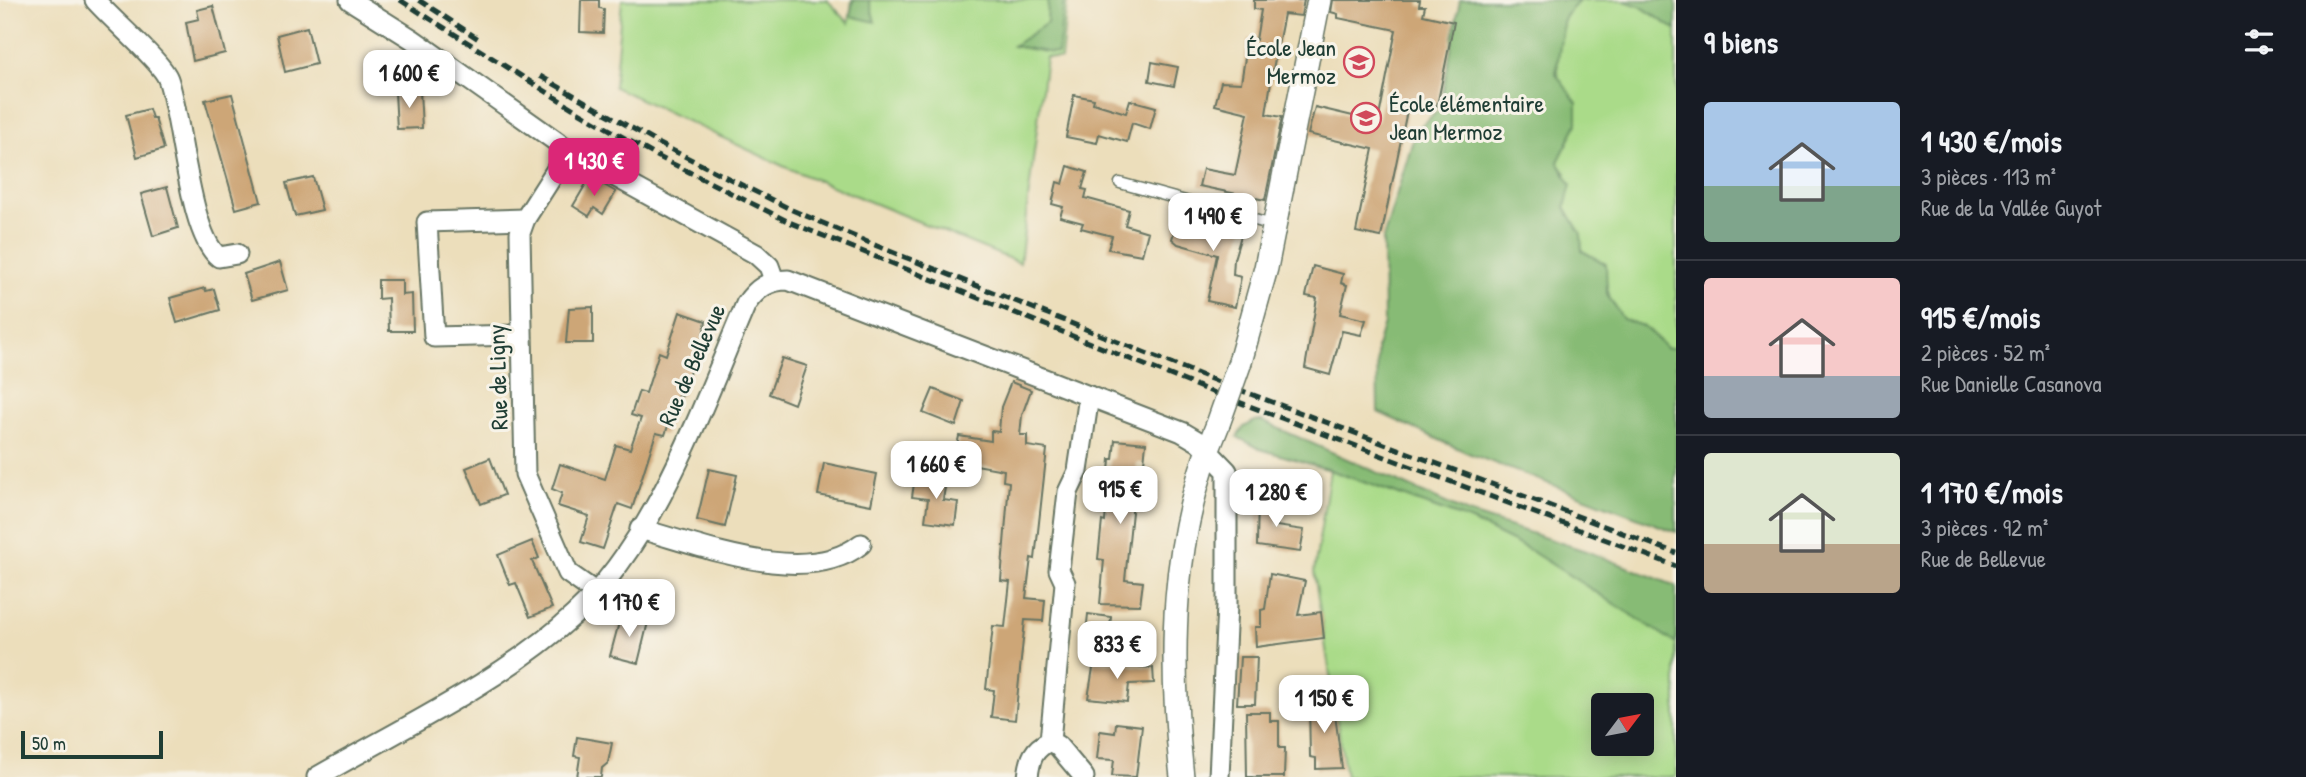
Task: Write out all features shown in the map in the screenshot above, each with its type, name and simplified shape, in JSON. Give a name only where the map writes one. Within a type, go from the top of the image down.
[{"type":"street","points":[[95,0],[167,77],[192,196],[209,250],[219,257],[237,254]]},
{"type":"street","points":[[350,0],[412,39],[569,150],[623,184],[756,254],[769,266],[775,280],[802,284],[1029,375],[1182,432],[1207,450],[1215,463],[1227,471],[1229,489],[1219,777]]},
{"type":"street","points":[[1182,777],[1175,712],[1174,615],[1186,526],[1207,450],[1240,362],[1266,268],[1319,0]]},
{"type":"street","name":"Rue de Ligny","points":[[569,150],[525,219],[520,233],[525,474],[568,573],[595,592]]},
{"type":"street","points":[[521,335],[434,337],[427,222],[525,219]]},
{"type":"street","name":"Rue de Bellevue","points":[[317,777],[522,656],[575,614],[595,592],[640,529],[671,473],[746,304],[761,287],[775,280]]},
{"type":"street","points":[[1050,741],[1065,583],[1059,570],[1068,492],[1078,471],[1088,396]]},
{"type":"street","points":[[640,529],[792,566],[841,559],[861,544]]},
{"type":"street","points":[[1028,777],[1030,758],[1041,745],[1050,741]]},
{"type":"street","points":[[1050,741],[1058,746],[1084,777]]},
{"type":"lane","points":[[1120,183],[1274,225]]},
{"type":"green space","points":[[622,0],[827,0],[849,23],[852,0],[1067,0],[1061,59],[1046,57],[1020,263],[785,167],[614,87]]},
{"type":"green space","points":[[853,0],[869,0],[875,22],[850,16]]},
{"type":"green space","points":[[1048,0],[1064,0],[1058,54],[1013,46],[1047,23]]},
{"type":"green space","points":[[1460,0],[1580,0],[1564,17],[1556,74],[1577,103],[1577,124],[1558,162],[1571,185],[1565,207],[1581,234],[1582,251],[1606,264],[1607,294],[1623,319],[1645,327],[1667,349],[1676,348],[1676,532],[1468,453],[1378,412],[1377,347],[1384,323],[1383,239],[1416,130],[1440,109]]},
{"type":"green space","points":[[1580,0],[1622,0],[1640,6],[1676,30],[1676,348],[1667,350],[1650,330],[1624,320],[1615,309],[1604,273],[1593,257],[1582,251],[1580,234],[1565,207],[1566,173],[1557,162],[1569,141],[1559,86],[1558,46],[1561,28],[1568,12]]},
{"type":"green space","points":[[1622,0],[1676,0],[1676,30],[1640,6]]},
{"type":"green space","points":[[1255,421],[1262,421],[1468,513],[1589,552],[1676,586],[1676,643],[1528,549],[1469,520],[1330,470],[1260,449],[1237,437],[1244,427]]},
{"type":"green space","points":[[1330,470],[1469,520],[1528,549],[1676,643],[1676,777],[1346,777],[1314,572]]},
{"type":"building","points":[[581,0],[599,0],[599,8],[604,9],[603,33],[580,32]]},
{"type":"building","points":[[1254,0],[1304,0],[1301,16],[1284,14],[1273,69],[1266,114],[1282,117],[1265,200],[1199,186],[1203,169],[1235,175],[1248,113],[1215,105],[1221,82],[1241,83],[1248,39],[1256,40],[1261,10],[1254,9]]},
{"type":"building","points":[[1333,0],[1420,0],[1419,6],[1425,6],[1423,15],[1454,22],[1437,106],[1409,101],[1381,237],[1356,232],[1373,149],[1308,134],[1315,107],[1378,122],[1396,30],[1338,18],[1338,14],[1331,12]]},
{"type":"building","points":[[213,6],[225,53],[193,61],[186,22],[199,19],[197,10]]},
{"type":"building","points":[[307,27],[316,64],[285,72],[277,35]]},
{"type":"building","points":[[1152,62],[1178,67],[1174,86],[1149,81]]},
{"type":"building","points":[[420,91],[422,128],[397,129],[395,92]]},
{"type":"building","points":[[232,94],[261,202],[236,209],[205,100]]},
{"type":"building","points":[[1074,95],[1094,99],[1093,103],[1126,113],[1130,100],[1156,107],[1150,129],[1132,123],[1127,142],[1099,134],[1097,143],[1066,137]]},
{"type":"building","points":[[149,109],[152,118],[155,118],[164,149],[137,157],[126,115]]},
{"type":"building","points":[[1068,166],[1087,172],[1082,189],[1087,190],[1085,198],[1129,210],[1125,225],[1148,232],[1142,255],[1108,249],[1112,236],[1081,228],[1083,223],[1060,217],[1063,207],[1052,204],[1057,182],[1063,184]]},
{"type":"building","points":[[313,177],[322,210],[295,216],[286,183]]},
{"type":"building","points":[[590,177],[616,192],[603,214],[594,208],[589,216],[573,206]]},
{"type":"building","points":[[167,187],[178,228],[153,236],[141,194]]},
{"type":"building","points":[[1186,213],[1243,229],[1234,259],[1233,275],[1241,277],[1235,307],[1207,301],[1217,255],[1178,244],[1172,239],[1179,214]]},
{"type":"building","points":[[280,262],[288,290],[252,300],[244,274]]},
{"type":"building","points":[[1313,266],[1343,274],[1341,283],[1347,285],[1340,314],[1366,320],[1361,335],[1342,331],[1330,375],[1305,368],[1317,298],[1306,296]]},
{"type":"building","points":[[378,280],[402,280],[402,295],[412,294],[413,331],[389,331],[388,298],[378,299]]},
{"type":"building","points":[[205,288],[206,291],[214,289],[220,310],[177,323],[170,298]]},
{"type":"building","points":[[593,307],[593,343],[566,343],[569,308]]},
{"type":"building","points":[[680,312],[706,321],[699,356],[695,355],[682,396],[678,395],[665,435],[656,433],[632,509],[618,504],[603,549],[581,542],[589,516],[558,506],[562,493],[552,489],[560,464],[605,479],[616,445],[630,449],[641,418],[631,415],[639,391],[646,393],[659,352],[666,355]]},
{"type":"building","points":[[782,358],[807,366],[794,404],[769,394]]},
{"type":"building","points":[[1011,382],[1031,390],[1022,415],[1020,435],[1027,435],[1027,446],[1047,449],[1035,559],[1031,558],[1026,598],[1045,600],[1043,621],[1025,620],[1015,720],[991,717],[994,690],[986,689],[993,626],[1005,627],[1010,582],[1001,581],[1009,482],[1003,481],[1004,470],[954,461],[959,436],[991,441],[991,431],[999,432],[1001,407]]},
{"type":"building","points":[[933,389],[964,401],[956,426],[923,413]]},
{"type":"building","points":[[1115,440],[1146,443],[1144,463],[1137,463],[1125,580],[1143,582],[1140,605],[1100,604],[1104,560],[1098,559],[1102,521],[1105,522],[1110,459],[1113,459]]},
{"type":"building","points":[[490,458],[504,495],[481,504],[466,468]]},
{"type":"building","points":[[824,463],[877,474],[871,505],[818,495]]},
{"type":"building","points":[[709,469],[737,475],[725,527],[697,520]]},
{"type":"building","points":[[915,477],[946,481],[943,500],[958,502],[955,525],[925,521],[928,499],[912,497]]},
{"type":"building","points":[[1258,498],[1281,501],[1276,526],[1304,530],[1300,552],[1257,546]]},
{"type":"building","points":[[532,541],[539,558],[532,561],[552,608],[530,617],[516,583],[510,585],[498,555]]},
{"type":"building","points":[[1270,574],[1305,581],[1298,615],[1321,612],[1324,638],[1256,647],[1255,627],[1261,627],[1261,610],[1265,609]]},
{"type":"building","points":[[1088,614],[1111,617],[1107,655],[1084,652]]},
{"type":"building","points":[[621,615],[648,622],[638,663],[610,656]]},
{"type":"building","points":[[1240,657],[1257,657],[1255,704],[1237,704]]},
{"type":"building","points":[[1094,662],[1153,668],[1154,683],[1129,684],[1127,702],[1088,698]]},
{"type":"building","points":[[1333,699],[1342,768],[1316,769],[1316,758],[1310,757],[1309,701]]},
{"type":"building","points":[[1246,712],[1270,712],[1270,721],[1279,721],[1279,748],[1285,748],[1284,777],[1247,777]]},
{"type":"building","points":[[1116,723],[1142,726],[1136,777],[1112,776],[1114,760],[1097,759],[1100,731],[1115,733]]},
{"type":"building","points":[[577,737],[612,743],[608,763],[602,768],[601,777],[577,777],[580,757],[574,756]]},
{"type":"railway","points":[[400,0],[577,111],[653,154],[789,222],[1212,392],[1676,566]]},
{"type":"railway","points":[[419,0],[480,40]]},
{"type":"railway","points":[[540,76],[660,144],[792,210],[877,246],[1216,381],[1676,553]]},
{"type":"place","name":"École Jean Mermoz","points":[[1359,62]]},
{"type":"place","name":"École élémentaire Jean Mermoz","points":[[1366,118]]}]
